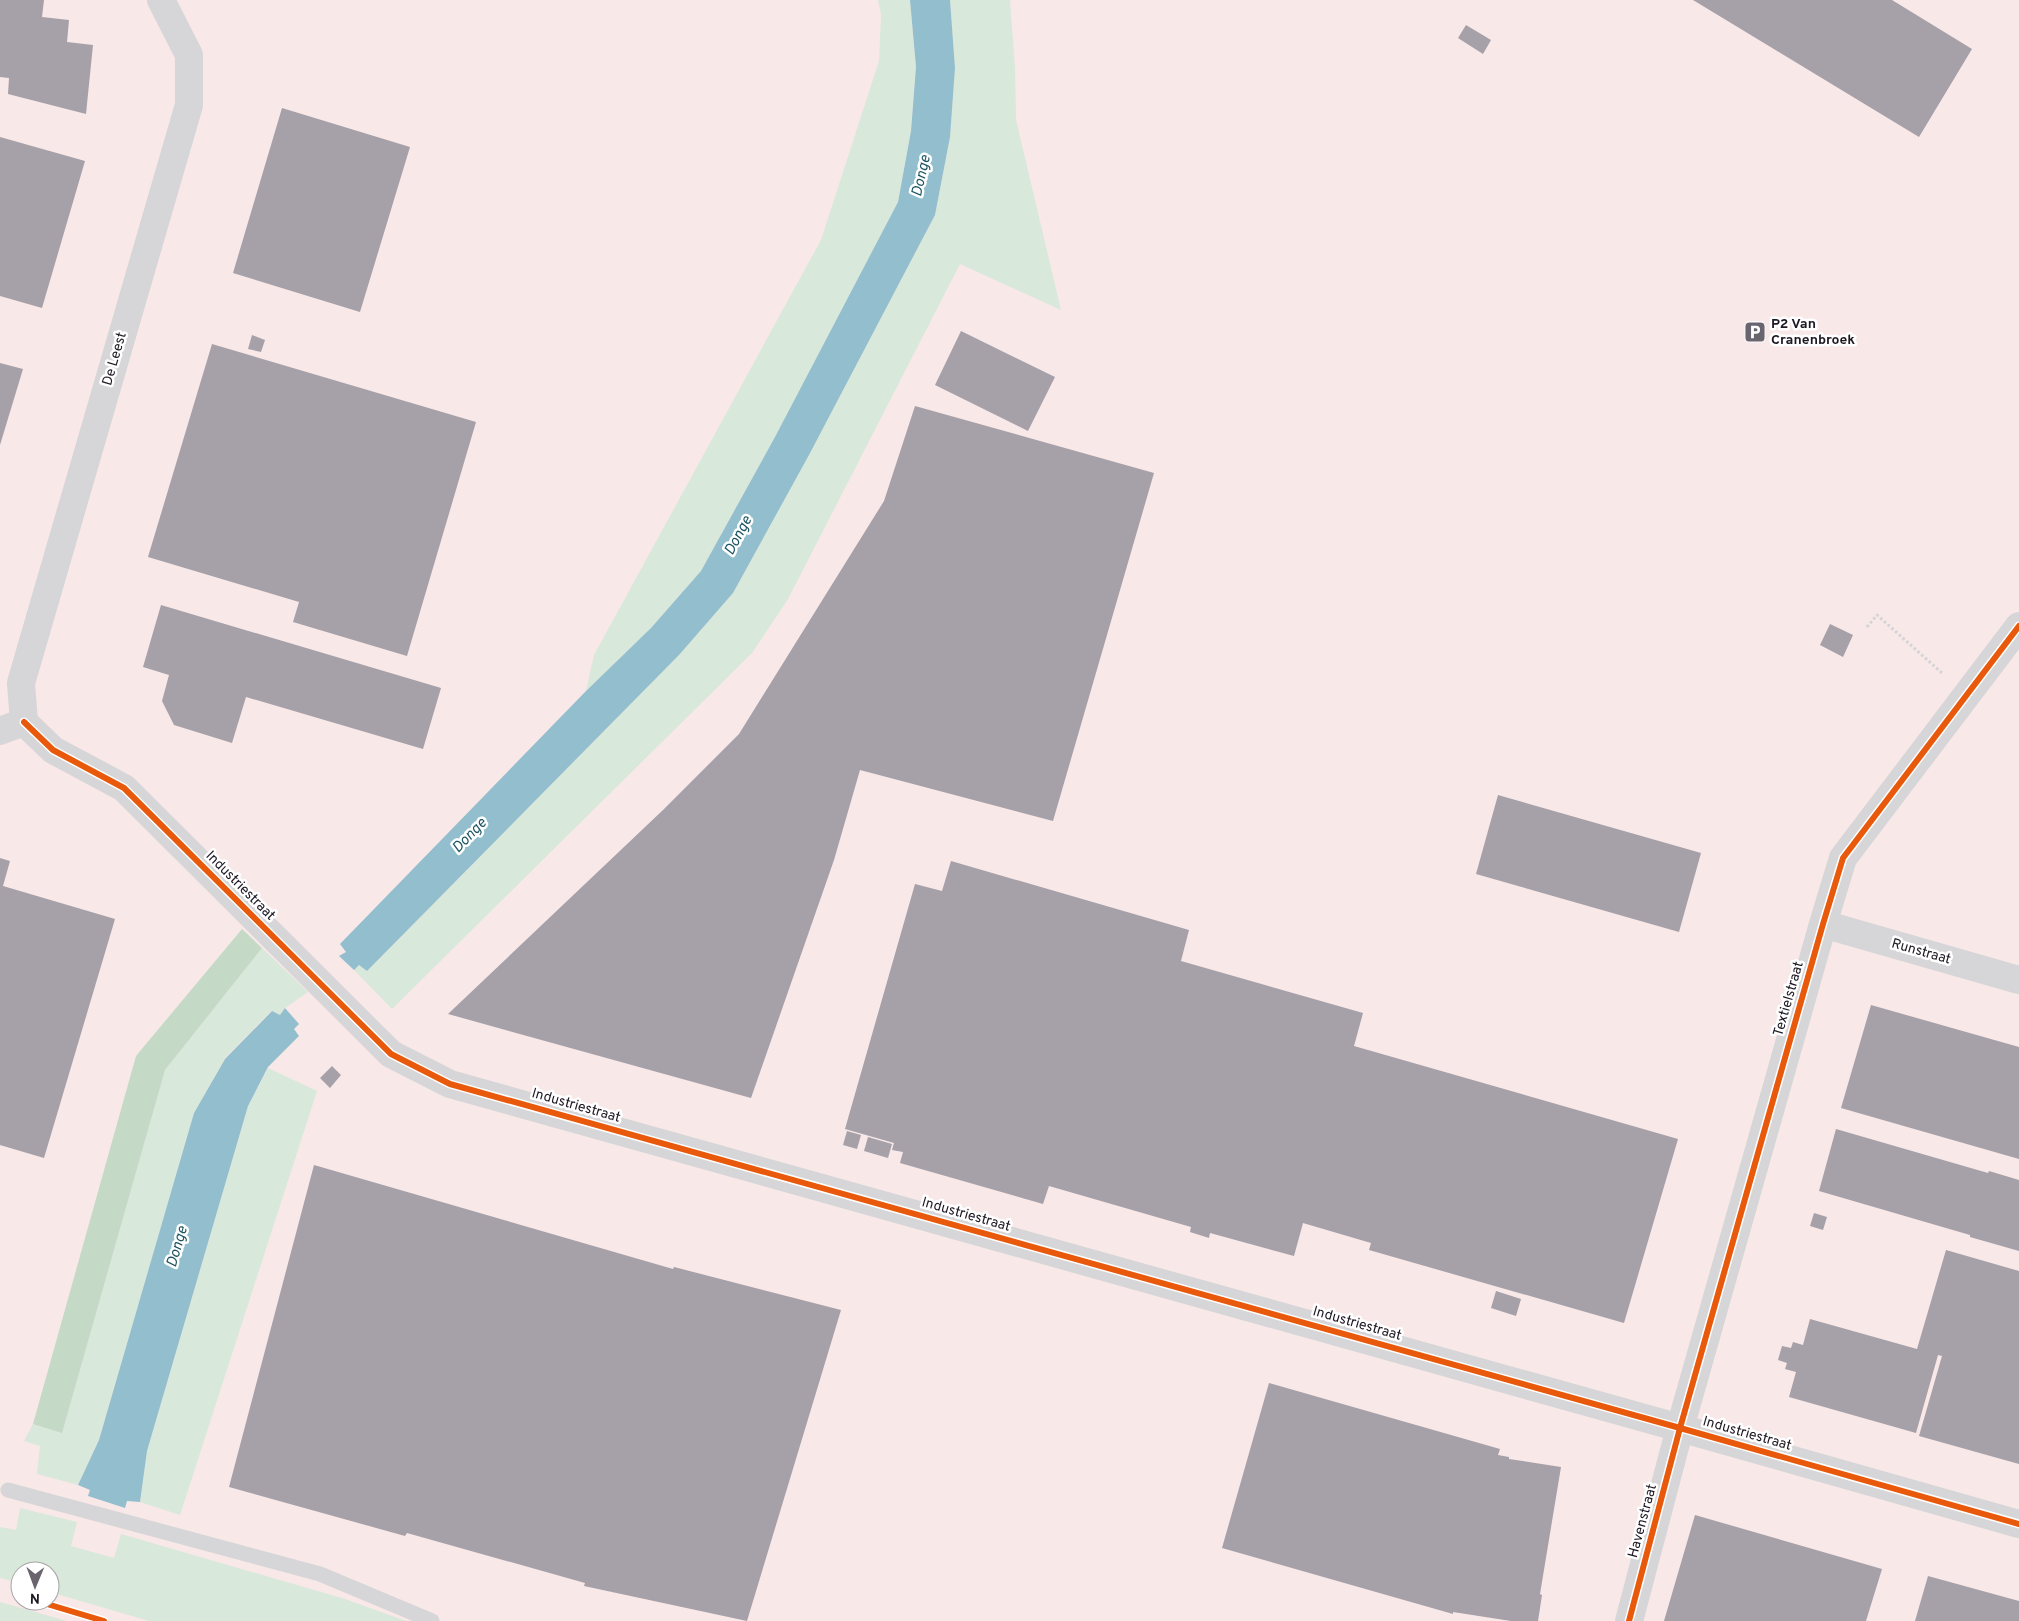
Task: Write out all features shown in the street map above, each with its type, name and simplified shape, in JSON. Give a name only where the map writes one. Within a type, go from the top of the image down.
[{"type":"street","name":"De Leest","points":[[12,727],[21,683],[189,105],[189,55],[161,0]]},
{"type":"street","name":"Textielstraat","points":[[1680,1428],[1843,858],[2019,626]]},
{"type":"street","name":"Industriestraat","points":[[12,727],[124,788],[391,1054],[450,1084],[2019,1524]]},
{"type":"street","name":"Runstraat","points":[[1823,924],[2019,980]]},
{"type":"street","name":"Havenstraat","points":[[1629,1621],[1680,1428]]},
{"type":"lane","points":[[8,1490],[320,1574],[432,1621]]},
{"type":"path","points":[[1867,627],[1877,615],[1947,677]]},
{"type":"shaded area","points":[[0,0],[2019,0],[2019,1621],[0,1621]]},
{"type":"green space","points":[[878,0],[910,0],[916,67],[911,131],[898,202],[775,437],[701,571],[651,628],[586,691],[594,655],[821,240],[879,61],[881,15]]},
{"type":"green space","points":[[950,0],[1010,0],[1015,69],[1016,120],[1061,310],[960,264],[788,599],[752,653],[392,1009],[354,970],[358,964],[367,971],[679,655],[733,593],[809,455],[935,215],[950,137],[955,68]]},
{"type":"green space","points":[[242,929],[262,948],[165,1070],[62,1433],[33,1424],[136,1056]]},
{"type":"green space","points":[[262,948],[308,992],[285,1008],[280,1015],[271,1011],[225,1058],[194,1113],[99,1440],[78,1485],[37,1474],[40,1446],[24,1441],[33,1424],[62,1432],[165,1070]]},
{"type":"green space","points":[[268,1068],[317,1091],[180,1515],[140,1502],[147,1451],[248,1106]]},
{"type":"green space","points":[[20,1508],[77,1522],[71,1546],[114,1558],[121,1534],[345,1599],[406,1621],[149,1621],[60,1595],[60,1561],[10,1561],[10,1580],[0,1578],[0,1527],[16,1530]]},
{"type":"green space","points":[[0,1602],[10,1605],[10,1611],[32,1611],[67,1621],[0,1621]]},
{"type":"water","name":"Donge","points":[[910,0],[950,0],[955,68],[950,137],[935,215],[809,455],[733,593],[679,655],[367,971],[359,965],[354,970],[339,956],[346,952],[340,944],[586,691],[651,628],[701,571],[775,437],[898,202],[911,131],[916,67]]},
{"type":"water","name":"Donge","points":[[285,1008],[299,1024],[294,1029],[299,1036],[268,1067],[248,1106],[147,1451],[140,1502],[127,1501],[125,1508],[88,1496],[90,1490],[78,1485],[99,1440],[194,1113],[225,1059],[272,1011],[280,1015]]},
{"type":"building","points":[[0,0],[44,0],[42,17],[69,20],[67,42],[93,45],[86,114],[8,94],[9,78],[0,77]]},
{"type":"building","points":[[1693,0],[1892,0],[1972,49],[1919,137]]},
{"type":"building","points":[[1466,25],[1491,40],[1483,54],[1458,38]]},
{"type":"building","points":[[282,108],[410,147],[360,312],[233,273]]},
{"type":"building","points":[[0,137],[85,161],[42,308],[0,296]]},
{"type":"building","points":[[961,331],[1055,377],[1028,431],[935,385]]},
{"type":"building","points":[[252,335],[265,340],[261,352],[248,349]]},
{"type":"building","points":[[212,344],[476,422],[407,656],[293,622],[299,602],[148,557]]},
{"type":"building","points":[[0,363],[23,369],[0,445]]},
{"type":"building","points":[[915,406],[1154,473],[1053,821],[860,770],[834,860],[751,1098],[448,1014],[663,810],[739,734],[884,501]]},
{"type":"building","points":[[161,605],[441,688],[423,749],[246,697],[232,743],[174,725],[162,701],[169,675],[143,667]]},
{"type":"building","points":[[1830,624],[1853,635],[1843,657],[1820,645]]},
{"type":"building","points":[[1498,795],[1701,853],[1679,932],[1476,874]]},
{"type":"building","points":[[0,858],[10,861],[3,886],[115,919],[44,1158],[0,1145]]},
{"type":"building","points":[[951,861],[1189,930],[1181,961],[1363,1013],[1354,1046],[1678,1139],[1624,1323],[1369,1250],[1371,1243],[1303,1223],[1294,1256],[1210,1233],[1209,1238],[1190,1232],[1191,1227],[1049,1186],[1043,1204],[900,1163],[903,1152],[892,1150],[894,1143],[845,1129],[915,884],[942,891]]},
{"type":"building","points":[[1871,1005],[2019,1047],[2019,1159],[1841,1108]]},
{"type":"building","points":[[332,1066],[341,1075],[330,1088],[320,1078]]},
{"type":"building","points":[[1836,1129],[1988,1173],[1989,1171],[2019,1180],[2019,1251],[1819,1191]]},
{"type":"building","points":[[847,1131],[861,1135],[857,1149],[843,1145]]},
{"type":"building","points":[[868,1137],[892,1144],[888,1158],[864,1151]]},
{"type":"building","points":[[314,1165],[673,1269],[674,1267],[841,1310],[747,1621],[584,1586],[585,1583],[407,1533],[405,1536],[229,1487]]},
{"type":"building","points":[[1814,1213],[1827,1217],[1823,1230],[1810,1226]]},
{"type":"building","points":[[1946,1250],[2019,1271],[2019,1464],[1919,1436],[1942,1356],[1938,1355],[1916,1433],[1789,1397],[1796,1372],[1785,1369],[1787,1363],[1778,1360],[1782,1346],[1791,1348],[1793,1342],[1803,1345],[1810,1319],[1917,1349]]},
{"type":"building","points":[[1496,1291],[1521,1299],[1516,1316],[1491,1308]]},
{"type":"building","points":[[1269,1383],[1500,1449],[1498,1455],[1509,1457],[1509,1459],[1561,1467],[1540,1594],[1542,1595],[1538,1621],[1511,1621],[1453,1612],[1453,1614],[1222,1548]]},
{"type":"building","points":[[1695,1515],[1882,1569],[1866,1621],[1664,1621]]},
{"type":"building","points":[[1928,1576],[2019,1601],[2019,1621],[1915,1621]]},
{"type":"cycle path","points":[[1629,1621],[1680,1428],[1843,858],[2019,626]]},
{"type":"cycle path","points":[[24,722],[53,750],[124,788],[391,1054],[450,1084],[2019,1524]]},
{"type":"cycle path","points":[[60,1608],[104,1621]]},
{"type":"place","name":"P2 Van Cranenbroek","points":[[1755,332]]}]
